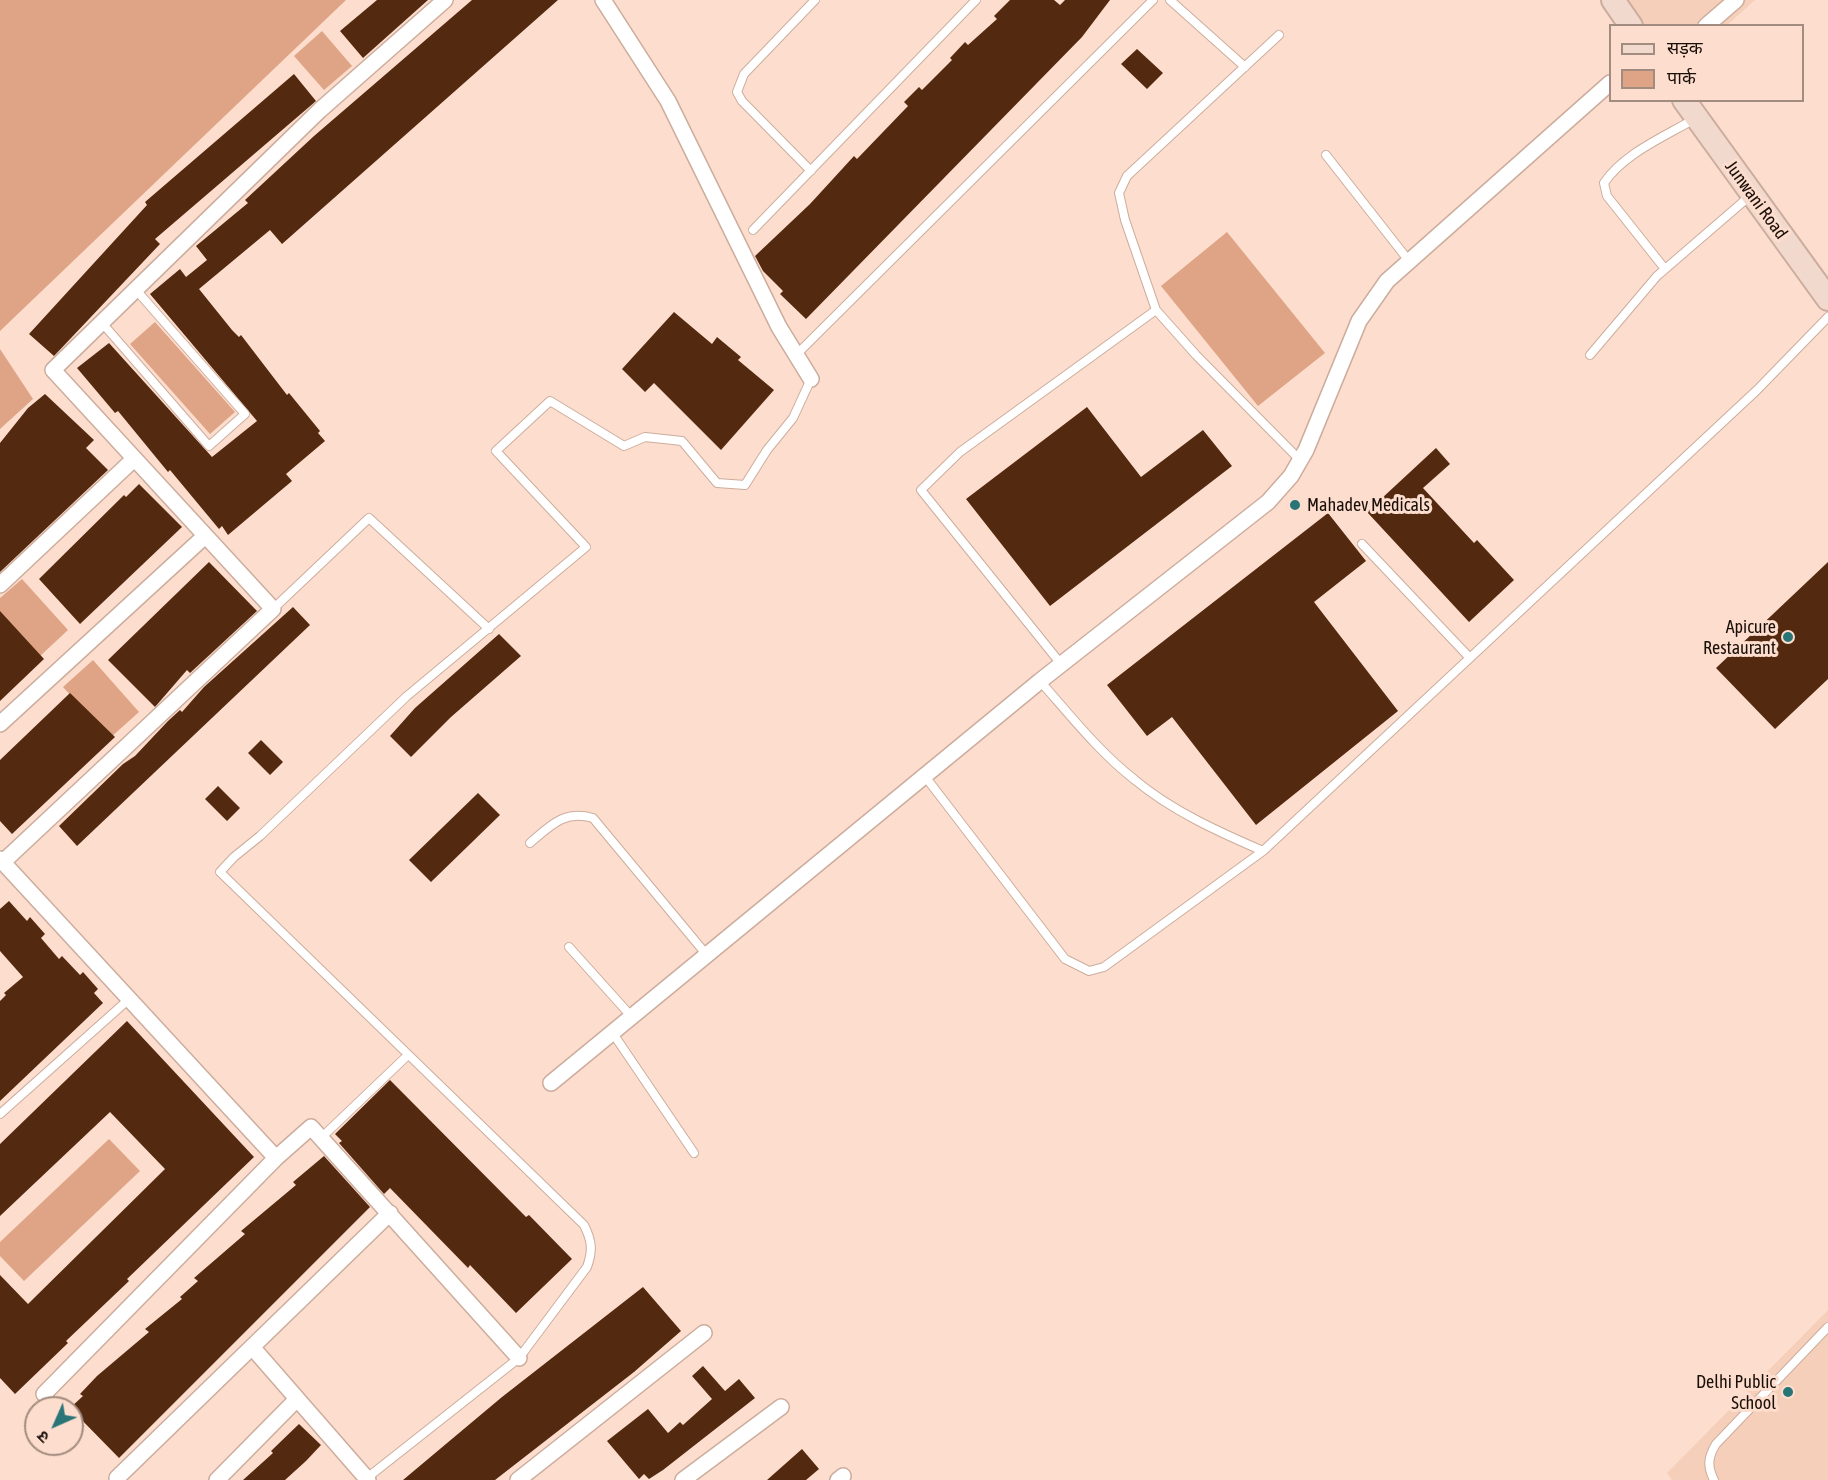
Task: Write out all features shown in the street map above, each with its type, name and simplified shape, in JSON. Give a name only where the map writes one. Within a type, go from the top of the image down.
[{"type":"main road","points":[[1613,0],[1630,24]]},
{"type":"main road","name":"Junwani Road","points":[[1690,109],[1828,299]]},
{"type":"street","points":[[276,1158],[1,861],[273,609],[53,370],[137,291],[215,210],[321,110],[445,0]]},
{"type":"street","points":[[603,0],[668,101],[795,356],[812,379]]},
{"type":"street","points":[[1708,24],[1736,0]]},
{"type":"street","points":[[551,1083],[924,775],[1268,501],[1291,476],[1300,460],[1359,321],[1387,281],[1609,85]]},
{"type":"street","points":[[0,585],[134,459]]},
{"type":"street","points":[[0,724],[206,536]]},
{"type":"street","points":[[44,1394],[276,1158],[311,1127],[519,1358]]},
{"type":"street","points":[[117,1478],[390,1213]]},
{"type":"street","points":[[518,1480],[704,1333]]},
{"type":"street","points":[[252,1347],[368,1479]]},
{"type":"street","points":[[217,1480],[297,1399]]},
{"type":"street","points":[[683,1480],[780,1407]]},
{"type":"lane","points":[[811,171],[742,101],[737,92],[744,74],[815,0]]},
{"type":"lane","points":[[753,230],[976,0]]},
{"type":"lane","points":[[795,356],[1152,0]]},
{"type":"lane","points":[[1170,0],[1245,67]]},
{"type":"lane","points":[[1279,35],[1127,176],[1119,193],[1125,220],[1156,310],[1196,355],[1300,460]]},
{"type":"lane","points":[[1665,269],[1606,196],[1604,183],[1610,174],[1690,109]]},
{"type":"lane","points":[[1326,155],[1409,261]]},
{"type":"lane","points":[[1590,355],[1632,303],[1665,269],[1752,194]]},
{"type":"lane","points":[[103,324],[209,446],[245,414],[137,291]]},
{"type":"lane","points":[[1061,664],[921,490],[960,452],[1156,310]]},
{"type":"lane","points":[[924,775],[1065,959],[1089,971],[1104,968],[1263,850],[1757,390],[1828,317]]},
{"type":"lane","points":[[368,1479],[519,1358],[587,1267],[592,1252],[591,1240],[584,1224],[220,872],[407,696],[586,547],[496,451],[550,401],[624,446],[645,437],[682,441],[717,483],[745,485],[767,450],[793,418],[812,379]]},
{"type":"lane","points":[[273,609],[369,518],[489,630]]},
{"type":"lane","points":[[1362,544],[1469,657]]},
{"type":"lane","points":[[1040,681],[1090,738],[1136,781],[1218,832],[1263,850]]},
{"type":"lane","points":[[530,843],[555,822],[576,813],[593,818],[706,954]]},
{"type":"lane","points":[[569,947],[631,1016]]},
{"type":"lane","points":[[0,1114],[128,1000]]},
{"type":"lane","points":[[612,1032],[694,1153]]},
{"type":"lane","points":[[322,1137],[408,1055]]},
{"type":"lane","points":[[1714,1480],[1709,1471],[1709,1457],[1716,1444],[1828,1327]]},
{"type":"shaded area","points":[[1613,0],[1755,0],[1728,24],[1630,24]]},
{"type":"shaded area","name":"Delhi Public School","points":[[1828,1310],[1828,1480],[1672,1480],[1667,1473]]},
{"type":"green space","points":[[0,0],[346,0],[0,331]]},
{"type":"green space","points":[[322,31],[352,66],[324,90],[294,56]]},
{"type":"green space","points":[[1227,232],[1325,353],[1258,406],[1161,286]]},
{"type":"green space","points":[[155,322],[235,412],[210,434],[130,344]]},
{"type":"green space","points":[[0,349],[33,399],[0,429]]},
{"type":"green space","points":[[22,579],[68,630],[39,657],[0,613],[0,598]]},
{"type":"green space","points":[[93,660],[139,712],[110,738],[63,687]]},
{"type":"green space","points":[[109,1139],[140,1171],[24,1281],[0,1256],[0,1242]]},
{"type":"building","points":[[377,0],[428,0],[363,58],[340,31]]},
{"type":"building","points":[[472,0],[558,0],[282,244],[270,230],[199,289],[232,330],[239,337],[241,335],[287,395],[289,393],[320,431],[318,433],[325,441],[286,474],[292,481],[228,535],[222,526],[219,529],[118,411],[115,413],[77,368],[109,343],[212,457],[257,421],[150,294],[180,269],[186,277],[207,260],[196,246],[248,203],[245,200],[314,136]]},
{"type":"building","points":[[1010,0],[1054,0],[1060,5],[1065,0],[1110,0],[1082,37],[806,319],[780,294],[783,291],[763,271],[755,256],[810,204],[854,156],[857,159],[908,106],[904,102],[919,87],[922,90],[952,60],[950,58],[965,42],[968,45],[997,19],[994,16]]},
{"type":"building","points":[[1137,49],[1163,73],[1147,89],[1121,64]]},
{"type":"building","points":[[294,74],[316,101],[155,239],[160,244],[54,356],[29,334],[147,205],[145,202]]},
{"type":"building","points":[[674,312],[712,344],[717,337],[741,357],[738,360],[774,390],[721,450],[654,383],[645,392],[622,369]]},
{"type":"building","points":[[45,394],[94,440],[86,448],[108,470],[0,572],[0,443],[28,408]]},
{"type":"building","points":[[1087,407],[1141,477],[1203,430],[1232,466],[1050,606],[966,499]]},
{"type":"building","points":[[1436,448],[1450,464],[1423,488],[1474,543],[1477,540],[1514,580],[1469,622],[1367,512]]},
{"type":"building","points":[[139,484],[182,527],[80,624],[39,579],[124,495],[126,497]]},
{"type":"building","points":[[1328,513],[1366,561],[1314,602],[1398,711],[1256,825],[1172,717],[1147,736],[1107,685]]},
{"type":"building","points":[[209,562],[257,611],[190,673],[187,670],[155,707],[108,660]]},
{"type":"building","name":"Apicure Restaurant","points":[[1828,562],[1828,679],[1775,729],[1716,668]]},
{"type":"building","points":[[293,607],[310,625],[77,846],[59,826],[123,764],[135,756],[168,721],[180,710],[182,712],[204,687]]},
{"type":"building","points":[[0,611],[44,659],[0,701]]},
{"type":"building","points":[[499,634],[521,656],[451,717],[411,757],[390,736],[415,708]]},
{"type":"building","points":[[70,693],[115,737],[12,834],[0,821],[0,760]]},
{"type":"building","points":[[261,740],[283,762],[270,775],[248,753]]},
{"type":"building","points":[[218,786],[240,808],[227,821],[205,799]]},
{"type":"building","points":[[478,793],[500,815],[431,882],[409,860]]},
{"type":"building","points":[[9,901],[27,921],[30,917],[45,934],[41,938],[59,959],[62,956],[80,975],[83,972],[98,989],[94,993],[103,1003],[0,1101],[0,1001],[6,995],[4,993],[23,977],[0,951],[0,909]]},
{"type":"building","points":[[127,1021],[254,1157],[127,1279],[129,1281],[15,1394],[0,1378],[0,1275],[28,1304],[165,1169],[110,1112],[0,1216],[0,1144]]},
{"type":"building","points":[[390,1080],[526,1217],[529,1215],[572,1259],[516,1313],[470,1265],[468,1268],[390,1188],[384,1194],[339,1143],[342,1141],[335,1134]]},
{"type":"building","points":[[324,1156],[370,1207],[119,1458],[84,1422],[84,1396],[80,1394],[97,1376],[149,1332],[145,1329],[182,1299],[180,1297],[198,1281],[194,1278],[245,1234],[241,1231],[296,1185],[293,1182]]},
{"type":"building","points":[[643,1287],[681,1331],[634,1372],[495,1480],[403,1480],[502,1397]]},
{"type":"building","points":[[703,1366],[725,1391],[739,1379],[755,1398],[663,1470],[649,1479],[644,1474],[639,1479],[607,1441],[648,1409],[668,1433],[680,1422],[683,1425],[712,1399],[692,1376]]},
{"type":"building","points":[[299,1424],[321,1445],[306,1461],[285,1480],[243,1480],[273,1453],[271,1451]]},
{"type":"building","points":[[802,1449],[819,1469],[806,1480],[767,1480]]},
{"type":"place","name":"Mahadev Medicals","points":[[1295,505]]},
{"type":"place","name":"Apicure Restaurant","points":[[1788,637]]},
{"type":"place","name":"Delhi Public School","points":[[1788,1392]]}]
